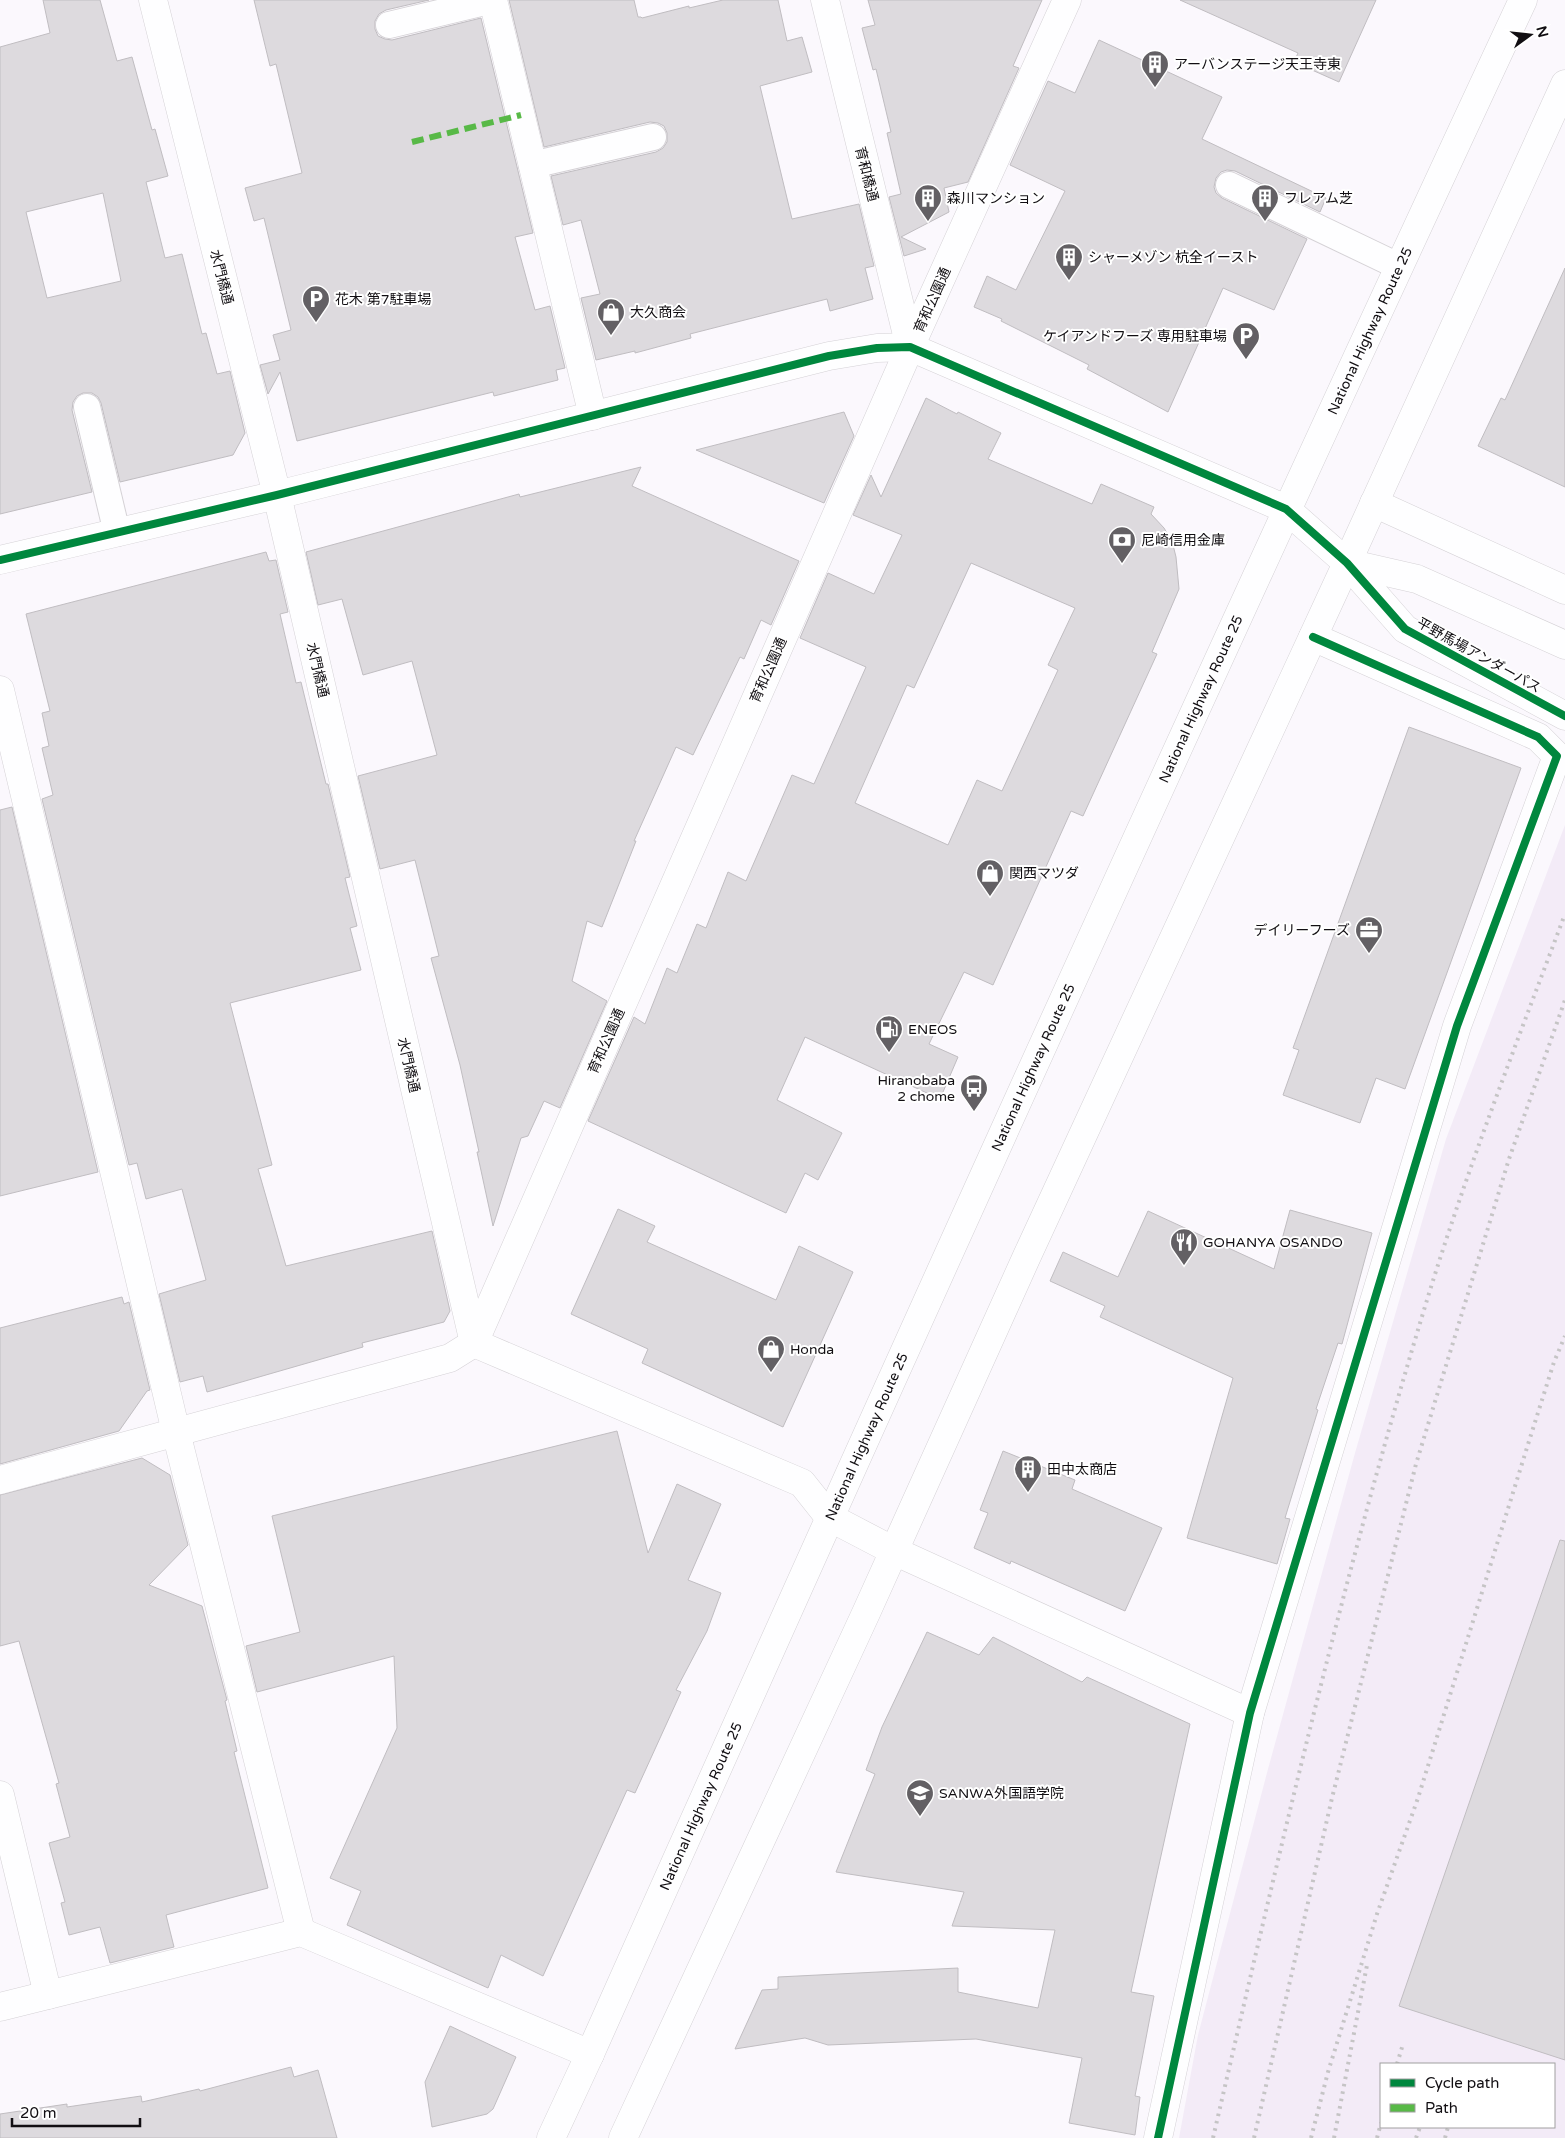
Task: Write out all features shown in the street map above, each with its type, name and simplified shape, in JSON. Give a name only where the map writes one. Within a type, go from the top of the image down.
[{"type":"main road","name":"水門橋通","points":[[153,0],[277,495],[474,1342]]},
{"type":"main road","points":[[493,0],[593,416]]},
{"type":"main road","name":"育和橋通","points":[[825,0],[910,347]]},
{"type":"main road","name":"育和公園通","points":[[474,1342],[910,347],[1067,0]]},
{"type":"main road","name":"National Highway Route 25","points":[[551,2138],[829,1517],[1286,509],[1523,0]]},
{"type":"main road","points":[[623,2138],[894,1551],[1565,84]]},
{"type":"main road","points":[[0,560],[277,495],[829,356],[877,348],[910,347]]},
{"type":"main road","name":"平野馬場アンダーパス","points":[[910,347],[1286,509],[1347,563],[1405,629],[1565,716]]},
{"type":"main road","points":[[1374,503],[1565,590]]},
{"type":"main road","points":[[1347,563],[1417,579],[1565,645]]},
{"type":"main road","points":[[1158,2138],[1250,1713],[1457,1026],[1557,756],[1538,737],[1313,636]]},
{"type":"main road","points":[[0,690],[176,1432],[301,1932]]},
{"type":"main road","points":[[0,1480],[450,1358],[474,1342],[802,1483],[829,1517],[894,1551],[1250,1713]]},
{"type":"main road","points":[[0,1795],[48,1996]]},
{"type":"main road","points":[[0,2008],[301,1932],[590,2054]]},
{"type":"lane","points":[[389,25],[493,0]]},
{"type":"lane","points":[[532,165],[654,138]]},
{"type":"lane","points":[[1229,185],[1398,266]]},
{"type":"lane","points":[[87,407],[117,533]]},
{"type":"shaded area","points":[[1565,825],[1565,2138],[1179,2138],[1198,2035],[1268,1769],[1355,1453],[1446,1139]]},
{"type":"building","points":[[43,0],[100,0],[117,61],[132,57],[152,130],[155,129],[168,176],[146,182],[165,258],[182,254],[202,334],[206,333],[217,374],[230,371],[245,433],[233,455],[120,482],[101,403],[98,397],[92,393],[83,393],[77,396],[73,402],[72,410],[92,492],[0,514],[0,47],[50,33]],"holes":[[[103,193],[121,281],[47,298],[26,212]]]},
{"type":"building","points":[[254,0],[429,0],[386,10],[379,14],[375,21],[375,29],[378,36],[392,40],[481,18],[533,233],[515,237],[535,310],[550,306],[565,368],[556,370],[558,380],[494,396],[493,392],[297,441],[280,372],[268,394],[260,365],[280,360],[273,335],[291,330],[264,218],[254,221],[245,188],[302,173],[276,64],[270,66]]},
{"type":"building","points":[[509,0],[634,0],[638,17],[642,18],[689,6],[689,8],[723,0],[778,0],[787,41],[802,37],[812,72],[760,86],[792,219],[859,204],[874,266],[865,268],[873,299],[830,311],[827,299],[690,334],[691,338],[635,353],[635,351],[596,360],[581,298],[600,294],[581,220],[563,225],[551,176],[656,152],[663,148],[667,142],[667,133],[664,126],[650,122],[544,147]]},
{"type":"building","points":[[868,0],[1042,0],[1013,66],[1019,68],[968,182],[944,188],[949,212],[901,237],[926,249],[904,256],[889,197],[901,194],[887,133],[891,132],[876,69],[873,70],[862,28],[875,25]]},
{"type":"building","points":[[1180,0],[1376,0],[1339,82],[1294,62],[1298,53]]},
{"type":"building","points":[[1099,40],[1222,97],[1202,139],[1326,198],[1320,212],[1235,171],[1227,170],[1221,172],[1216,178],[1214,187],[1216,193],[1222,198],[1307,239],[1274,310],[1223,288],[1168,412],[1087,369],[1089,365],[1001,321],[1002,319],[974,307],[987,276],[1016,290],[1065,191],[1010,165],[1048,81],[1075,93]]},
{"type":"building","points":[[1565,268],[1565,487],[1478,446],[1501,398],[1505,400]]},
{"type":"building","points":[[926,398],[1001,433],[988,459],[1092,504],[1101,484],[1154,507],[1151,514],[1164,528],[1172,541],[1176,557],[1179,589],[1152,652],[1157,654],[1083,816],[1071,811],[993,985],[964,972],[929,1044],[958,1057],[940,1099],[805,1037],[777,1100],[842,1133],[818,1180],[805,1173],[786,1213],[588,1121],[634,1017],[645,1024],[667,968],[677,973],[697,924],[706,928],[728,872],[746,881],[792,775],[814,784],[866,667],[800,638],[828,573],[874,594],[902,535],[853,515],[871,475],[881,497]],"holes":[[[971,563],[1075,608],[1048,665],[1058,670],[1002,791],[977,780],[948,845],[855,803],[907,685],[914,688]]]},
{"type":"building","points":[[844,412],[854,436],[824,503],[696,450]]},
{"type":"building","points":[[641,467],[632,486],[799,561],[771,625],[761,620],[744,659],[740,657],[693,755],[676,747],[634,841],[636,841],[602,927],[587,921],[572,981],[607,1001],[560,1108],[544,1101],[528,1136],[521,1138],[493,1226],[460,1065],[431,958],[439,956],[415,860],[380,869],[358,776],[437,755],[412,661],[363,675],[342,599],[318,605],[306,552],[519,494],[520,497]]},
{"type":"building","points":[[266,552],[269,561],[276,560],[288,612],[280,614],[296,683],[301,682],[350,877],[345,878],[357,926],[350,928],[361,970],[230,1003],[272,1165],[258,1169],[286,1266],[432,1231],[450,1311],[444,1322],[362,1343],[363,1347],[207,1392],[203,1376],[180,1382],[159,1294],[206,1280],[182,1189],[146,1199],[137,1163],[129,1165],[42,799],[53,795],[42,748],[49,746],[42,713],[50,711],[26,614]]},
{"type":"building","points":[[1409,727],[1521,768],[1405,1089],[1376,1078],[1360,1123],[1283,1095],[1299,1050],[1293,1048]]},
{"type":"building","points":[[12,807],[98,1172],[0,1196],[0,810]]},
{"type":"building","points":[[618,1209],[655,1226],[647,1242],[776,1300],[799,1246],[853,1272],[783,1427],[642,1363],[648,1349],[571,1314]]},
{"type":"building","points":[[1290,1210],[1372,1233],[1342,1344],[1338,1343],[1316,1409],[1318,1410],[1285,1518],[1290,1519],[1277,1564],[1187,1538],[1233,1378],[1100,1317],[1105,1306],[1050,1281],[1063,1252],[1118,1277],[1148,1211],[1274,1269]]},
{"type":"building","points":[[122,1297],[124,1304],[129,1302],[150,1390],[147,1391],[119,1431],[0,1464],[0,1328]]},
{"type":"building","points":[[617,1431],[648,1553],[677,1484],[721,1504],[688,1580],[721,1593],[707,1631],[676,1690],[681,1692],[635,1793],[627,1790],[543,1976],[501,1955],[488,1988],[347,1925],[361,1891],[330,1878],[397,1728],[394,1656],[257,1692],[246,1646],[300,1632],[272,1516]]},
{"type":"building","points":[[1003,1451],[1075,1480],[1072,1489],[1162,1528],[1125,1611],[1011,1561],[1010,1564],[974,1548],[988,1513],[980,1510]]},
{"type":"building","points":[[142,1458],[170,1475],[188,1545],[149,1585],[202,1606],[227,1700],[225,1701],[237,1751],[234,1752],[268,1888],[166,1915],[174,1947],[110,1963],[100,1927],[69,1935],[61,1903],[65,1902],[49,1843],[70,1837],[56,1784],[59,1783],[19,1641],[0,1646],[0,1495]]},
{"type":"building","points":[[1560,1540],[1565,1541],[1565,2060],[1399,2006]]},
{"type":"building","points":[[927,1632],[979,1655],[993,1637],[1082,1682],[1087,1677],[1190,1724],[1131,1992],[1154,1996],[1135,2096],[1140,2097],[1135,2135],[1069,2123],[1082,2058],[976,2039],[828,2045],[805,2038],[735,2049],[762,1990],[778,1989],[778,1977],[958,1968],[958,1992],[1038,2008],[1055,1930],[952,1926],[964,1892],[836,1872],[875,1774],[866,1770],[882,1727]]},
{"type":"building","points":[[450,2026],[516,2057],[493,2109],[487,2114],[432,2127],[425,2082]]},
{"type":"building","points":[[291,2067],[294,2077],[318,2070],[337,2138],[0,2138],[0,2114],[67,2104],[67,2107],[141,2096],[142,2102],[199,2089],[200,2091]]},
{"type":"railway","points":[[1213,2138],[1313,1717],[1396,1404],[1442,1251],[1493,1106],[1565,914]]},
{"type":"railway","points":[[1254,2138],[1332,1798],[1416,1464],[1509,1159],[1565,1000]]},
{"type":"railway","points":[[1311,2138],[1328,2072],[1377,1914],[1418,1798],[1554,1362],[1565,1336]]},
{"type":"railway","points":[[1334,2138],[1367,1965]]},
{"type":"railway","points":[[1397,2063],[1403,2044]]},
{"type":"railway","points":[[1377,2138],[1380,2127]]},
{"type":"railway","points":[[1416,2138],[1420,2128]]},
{"type":"railway","points":[[1445,2138],[1448,2128]]},
{"type":"marked path","points":[[412,142],[521,115]]},
{"type":"cycle path","points":[[0,560],[277,495],[829,356],[877,348],[910,347],[1286,509],[1347,563],[1405,629],[1565,716]]},
{"type":"cycle path","points":[[1158,2138],[1250,1713],[1457,1026],[1557,756],[1538,737],[1313,637]]},
{"type":"place","name":"アーバンステージ天王寺東","points":[[1155,88]]},
{"type":"place","name":"森川マンション","points":[[928,222]]},
{"type":"place","name":"フレアム芝","points":[[1265,222]]},
{"type":"place","name":"シャーメゾン 杭全イースト","points":[[1069,281]]},
{"type":"place","name":"花木 第7駐車場","points":[[316,323]]},
{"type":"place","name":"大久商会","points":[[611,336]]},
{"type":"place","name":"ケイアンドフーズ 専用駐車場","points":[[1246,360]]},
{"type":"place","name":"尼崎信用金庫","points":[[1122,564]]},
{"type":"place","name":"関西マツダ","points":[[990,897]]},
{"type":"place","name":"デイリーフーズ","points":[[1369,954]]},
{"type":"place","name":"ENEOS","points":[[889,1053]]},
{"type":"place","name":"Hiranobaba 2 chome","points":[[974,1112]]},
{"type":"place","name":"GOHANYA OSANDO","points":[[1184,1266]]},
{"type":"place","name":"Honda","points":[[771,1373]]},
{"type":"place","name":"田中太商店","points":[[1028,1493]]},
{"type":"place","name":"SANWA外国語学院","points":[[920,1817]]}]
